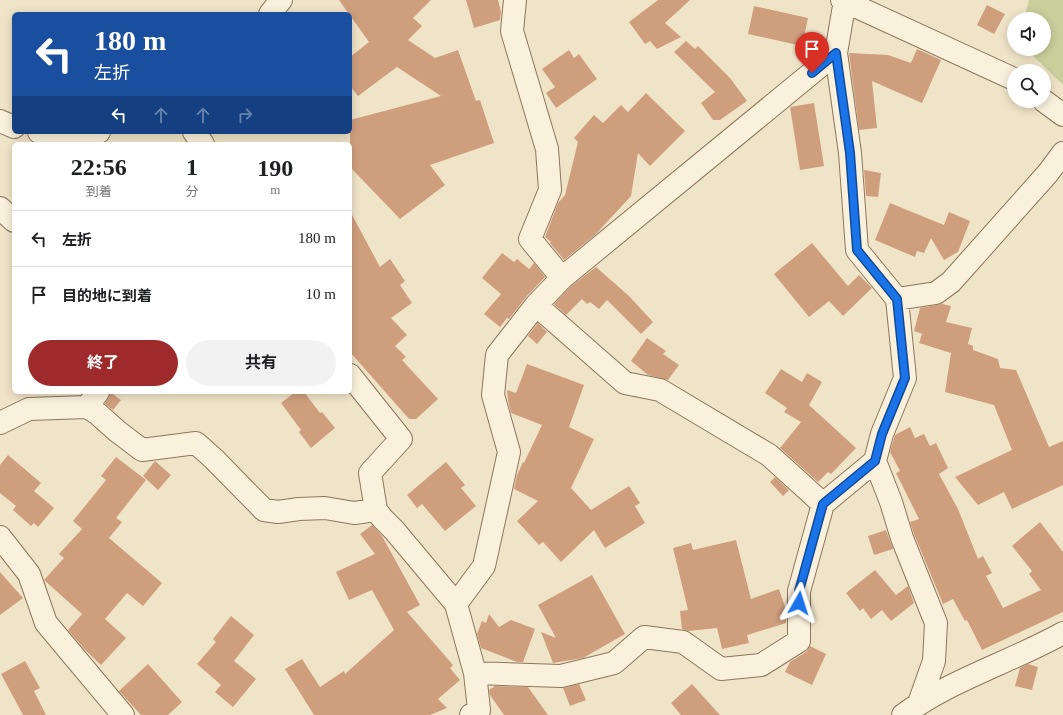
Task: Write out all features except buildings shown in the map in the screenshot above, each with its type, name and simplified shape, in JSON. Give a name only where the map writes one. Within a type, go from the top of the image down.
[{"type":"street","points":[[272,12],[281,0]]},
{"type":"street","points":[[515,0],[512,31],[547,149],[550,190],[530,240],[562,278]]},
{"type":"street","points":[[911,709],[934,661],[936,623],[902,538],[891,502],[875,461],[882,434],[905,378],[897,299],[857,250],[850,153],[836,53],[844,1],[1007,76]]},
{"type":"street","points":[[456,604],[484,566],[508,452],[492,395],[496,355],[536,305],[562,278],[836,53]]},
{"type":"street","points":[[1051,106],[1063,115]]},
{"type":"street","points":[[0,121],[12,126]]},
{"type":"street","points":[[51,134],[82,139],[94,134]]},
{"type":"street","points":[[897,299],[936,293],[951,282],[1048,173],[1063,153]]},
{"type":"street","points":[[0,208],[12,219]]},
{"type":"street","points":[[536,305],[625,383],[660,390],[769,455],[823,504]]},
{"type":"street","points":[[352,378],[401,439],[370,473],[376,510],[456,604],[475,673],[478,713]]},
{"type":"street","points":[[0,423],[29,409],[92,399],[98,414],[142,450],[196,443],[214,459],[264,510],[278,512],[299,509],[325,508],[354,513],[376,510]]},
{"type":"street","points":[[475,673],[561,676],[614,664],[644,637],[684,642],[721,669],[761,665],[799,641],[799,591],[823,504],[875,461]]},
{"type":"street","points":[[0,537],[29,574],[46,623],[123,715]]},
{"type":"street","points":[[911,709],[965,678],[1063,632]]},
{"type":"green space","points":[[1029,0],[1063,0],[1063,85],[1051,73],[1051,64],[1041,64],[1033,56],[1051,56],[1051,12],[1026,12]]},
{"type":"route","points":[[799,603],[799,591],[823,504],[875,461],[882,434],[905,378],[897,299],[857,250],[850,153],[836,53],[812,73]]}]
